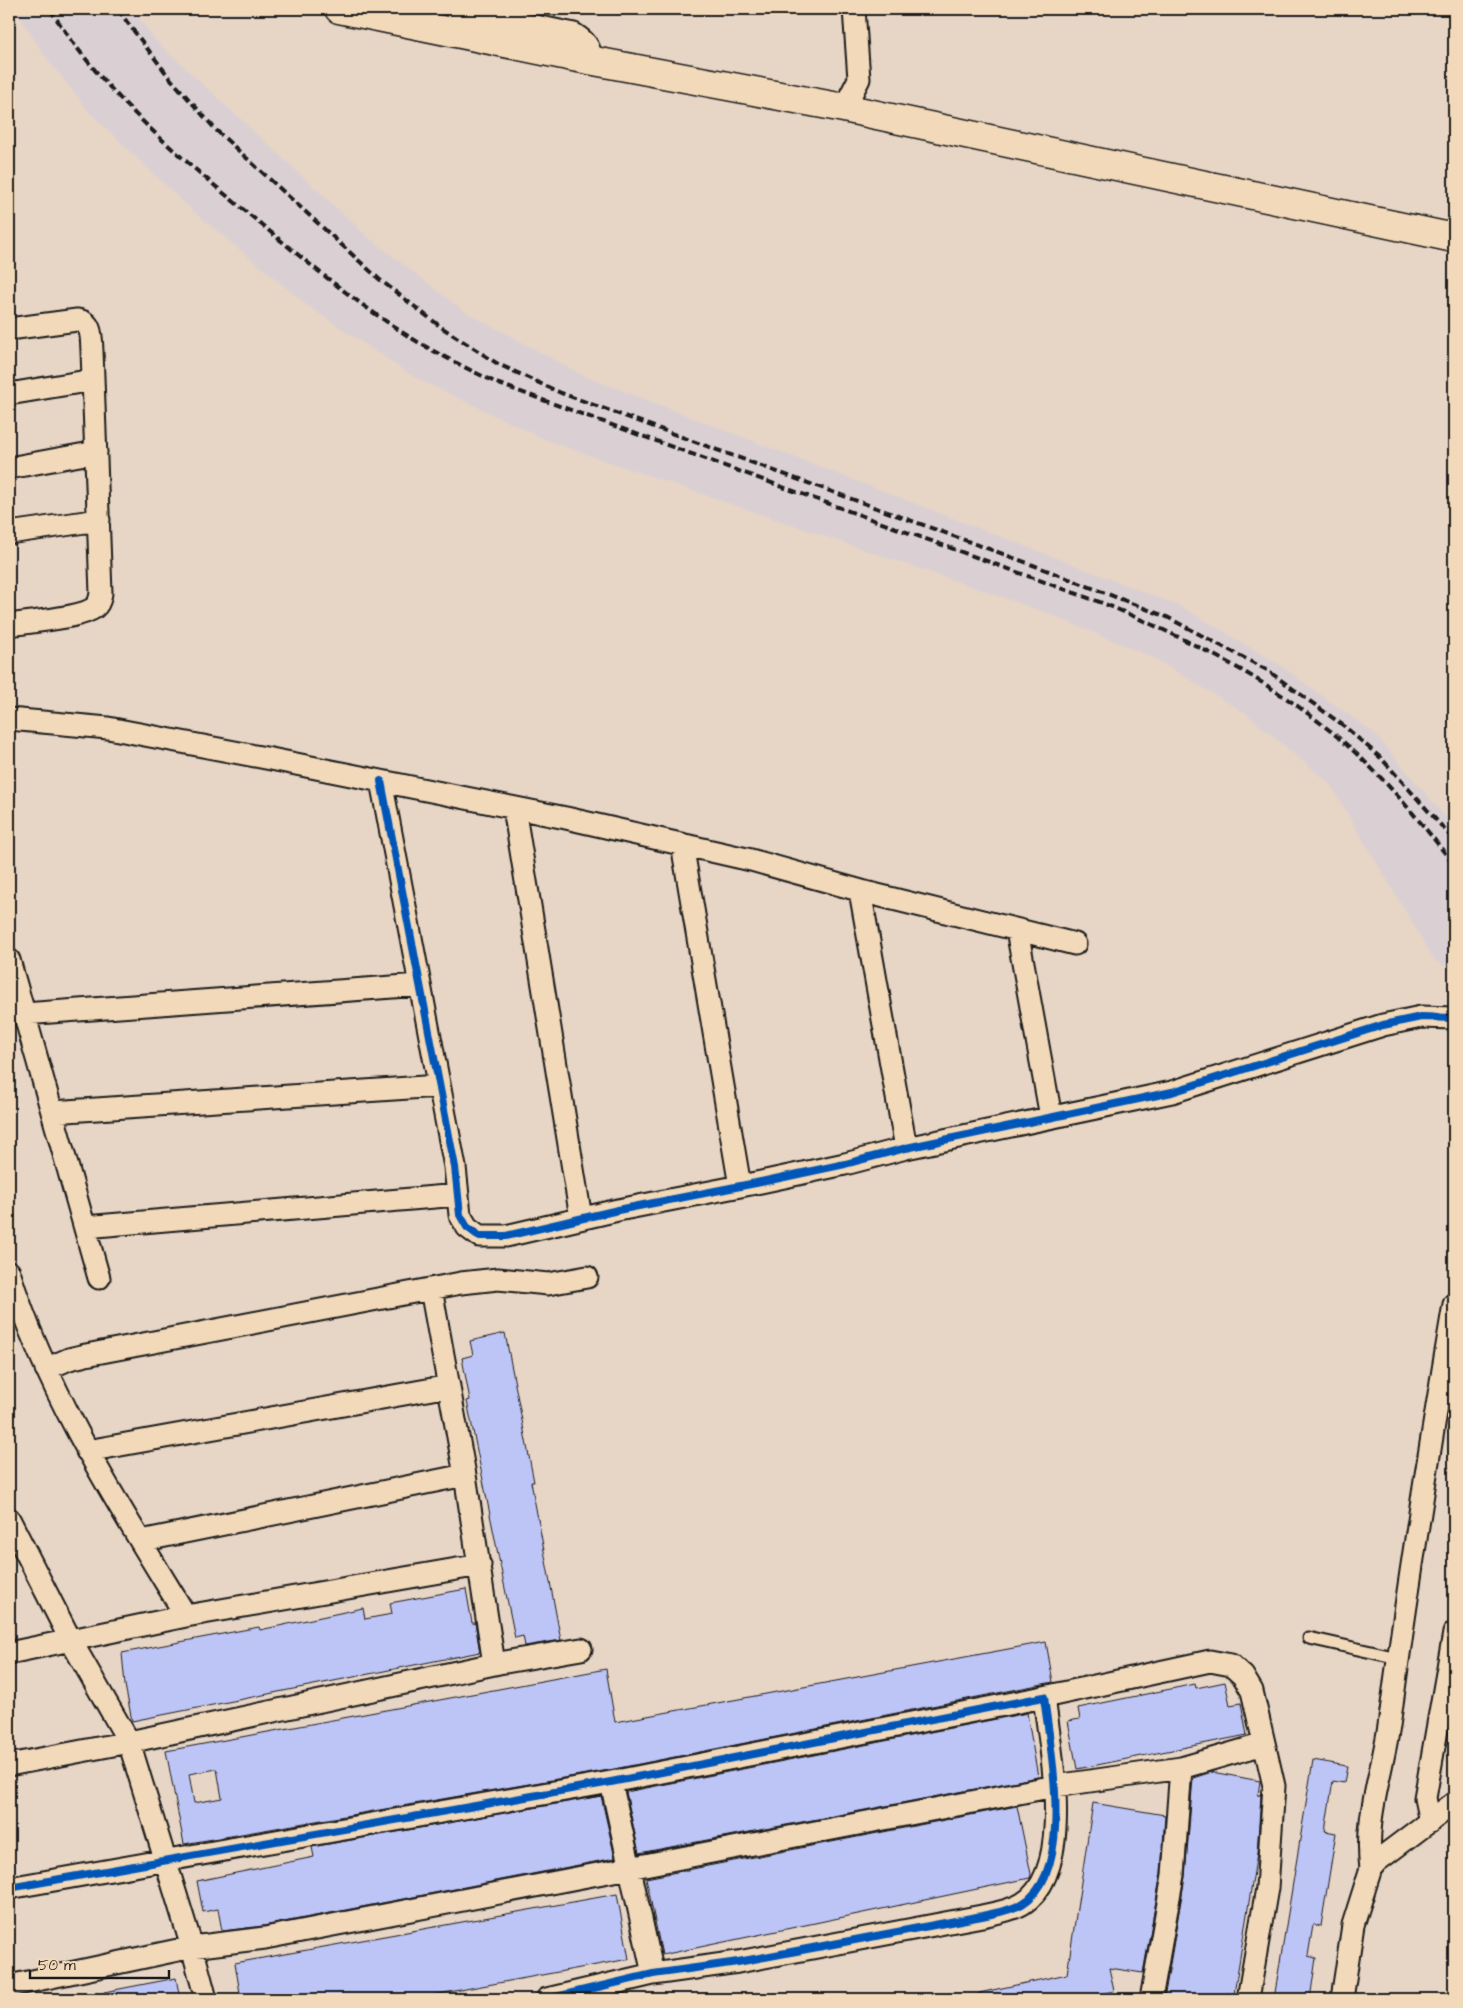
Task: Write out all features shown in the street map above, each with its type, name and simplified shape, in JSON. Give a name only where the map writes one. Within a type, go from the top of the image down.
[{"type":"street","points":[[339,9],[591,61],[844,108],[1454,238]]},
{"type":"street","points":[[455,9],[574,34],[583,40],[591,50],[591,61]]},
{"type":"street","points":[[844,108],[859,79],[854,9]]},
{"type":"street","points":[[9,329],[65,321],[77,320],[86,322],[91,334],[99,520],[99,603],[94,608],[82,613],[9,625]]},
{"type":"street","points":[[9,394],[93,380]]},
{"type":"street","points":[[9,468],[96,452]]},
{"type":"street","points":[[9,534],[99,520]]},
{"type":"street","points":[[9,720],[108,728],[381,780],[682,844],[780,867],[860,890],[1075,944]]},
{"type":"street","points":[[381,780],[455,1167],[460,1215],[467,1227],[479,1236],[506,1236],[581,1218],[845,1164],[906,1148],[1172,1092],[1383,1025],[1421,1017],[1454,1018]]},
{"type":"street","points":[[514,808],[581,1218]]},
{"type":"street","points":[[682,844],[740,1186]]},
{"type":"street","points":[[860,890],[906,1148]]},
{"type":"street","points":[[1018,930],[1051,1117]]},
{"type":"street","points":[[9,960],[99,1278]]},
{"type":"street","points":[[24,1014],[420,985]]},
{"type":"street","points":[[52,1112],[439,1086]]},
{"type":"street","points":[[85,1227],[458,1195]]},
{"type":"street","points":[[9,1272],[46,1369],[87,1450],[186,1616]]},
{"type":"street","points":[[46,1369],[69,1359],[86,1355],[431,1289],[498,1279],[548,1284],[587,1277]]},
{"type":"street","points":[[431,1289],[465,1475],[494,1664]]},
{"type":"street","points":[[1342,1999],[1353,1925],[1371,1868],[1368,1850],[1369,1832],[1388,1730],[1420,1503],[1448,1380],[1454,1304]]},
{"type":"street","points":[[87,1450],[449,1386]]},
{"type":"street","points":[[141,1541],[465,1475]]},
{"type":"street","points":[[9,1518],[71,1641],[129,1742],[166,1860],[206,1999]]},
{"type":"street","points":[[9,1653],[186,1616],[480,1565]]},
{"type":"street","points":[[1430,1822],[1425,1798],[1454,1633]]},
{"type":"street","points":[[9,1765],[129,1742],[494,1664],[581,1649]]},
{"type":"street","points":[[9,1888],[611,1782],[1044,1697],[1183,1665],[1210,1661],[1230,1666],[1243,1676],[1252,1691],[1274,1786],[1267,1888],[1248,1999]]},
{"type":"street","points":[[547,1999],[653,1974],[738,1962],[982,1916],[1004,1911],[1023,1903],[1038,1888],[1048,1869],[1054,1850],[1055,1786],[1044,1697]]},
{"type":"street","points":[[9,1986],[192,1947],[265,1938],[1055,1786],[1181,1768],[1264,1744]]},
{"type":"street","points":[[1151,1999],[1173,1874],[1181,1768]]},
{"type":"street","points":[[611,1782],[653,1974]]},
{"type":"street","points":[[1371,1868],[1454,1803]]},
{"type":"lane","points":[[1309,1638],[1398,1658]]},
{"type":"shaded area","points":[[15,9],[133,9],[155,40],[370,239],[464,311],[582,375],[1180,606],[1280,665],[1374,733],[1454,827],[1454,970],[1435,961],[1330,784],[1245,713],[1154,658],[1042,611],[551,442],[414,377],[308,306],[185,204],[90,113],[43,53]]},
{"type":"building","points":[[505,1333],[534,1482],[531,1482],[561,1640],[525,1646],[523,1636],[515,1638],[467,1401],[470,1400],[462,1358],[473,1355],[470,1341]]},
{"type":"building","points":[[466,1589],[472,1623],[475,1623],[480,1652],[132,1721],[125,1685],[122,1653],[259,1627],[260,1630],[363,1608],[365,1619],[392,1614],[390,1603]]},
{"type":"building","points":[[1046,1642],[1053,1682],[609,1770],[184,1844],[166,1751],[606,1669],[615,1722]],"holes":[[[217,1769],[222,1798],[194,1803],[189,1774]]]},
{"type":"building","points":[[1225,1682],[1230,1705],[1241,1703],[1247,1735],[1077,1769],[1068,1721],[1080,1719],[1078,1708],[1195,1684],[1196,1688]]},
{"type":"building","points":[[1027,1713],[1038,1777],[639,1853],[626,1792]]},
{"type":"building","points":[[1313,1760],[1347,1766],[1344,1783],[1333,1781],[1325,1831],[1336,1833],[1321,1926],[1313,1925],[1308,1956],[1316,1958],[1310,1999],[1274,1999]]},
{"type":"building","points":[[1212,1772],[1260,1781],[1258,1795],[1261,1795],[1257,1853],[1234,1994],[1226,1993],[1225,1999],[1164,1999],[1185,1877],[1193,1778]]},
{"type":"building","points":[[601,1796],[615,1858],[263,1926],[222,1931],[218,1909],[203,1912],[197,1881],[314,1857],[312,1847]]},
{"type":"building","points":[[1093,1803],[1165,1815],[1161,1873],[1143,1973],[1109,1968],[1114,1991],[1074,1999],[979,1999],[979,1993],[1067,1974]]},
{"type":"building","points":[[1017,1806],[1031,1874],[1030,1878],[662,1955],[646,1878]]},
{"type":"building","points":[[617,1894],[629,1959],[411,1999],[241,1999],[235,1963]]},
{"type":"building","points":[[176,1978],[180,1999],[105,1999],[104,1992]]},
{"type":"railway","points":[[50,9],[92,67],[115,93],[164,141],[216,187],[315,268],[371,311],[416,341],[499,384],[1105,604],[1228,662],[1286,698],[1356,753],[1400,799],[1454,865]]},
{"type":"railway","points":[[118,9],[169,77],[217,131],[379,279],[441,327],[498,364],[561,393],[1033,565],[1167,617],[1267,670],[1344,726],[1382,759],[1454,840]]},
{"type":"cycle path","points":[[381,781],[455,1167],[460,1215],[467,1227],[479,1236],[506,1236],[618,1210],[761,1182],[845,1164],[906,1148],[1172,1092],[1383,1025],[1421,1017],[1454,1018]]},
{"type":"cycle path","points":[[9,1888],[611,1782],[1044,1697],[1054,1776],[1056,1808],[1054,1838],[1049,1865],[1039,1888],[1022,1904],[982,1916],[738,1962],[653,1974],[547,1999]]}]
